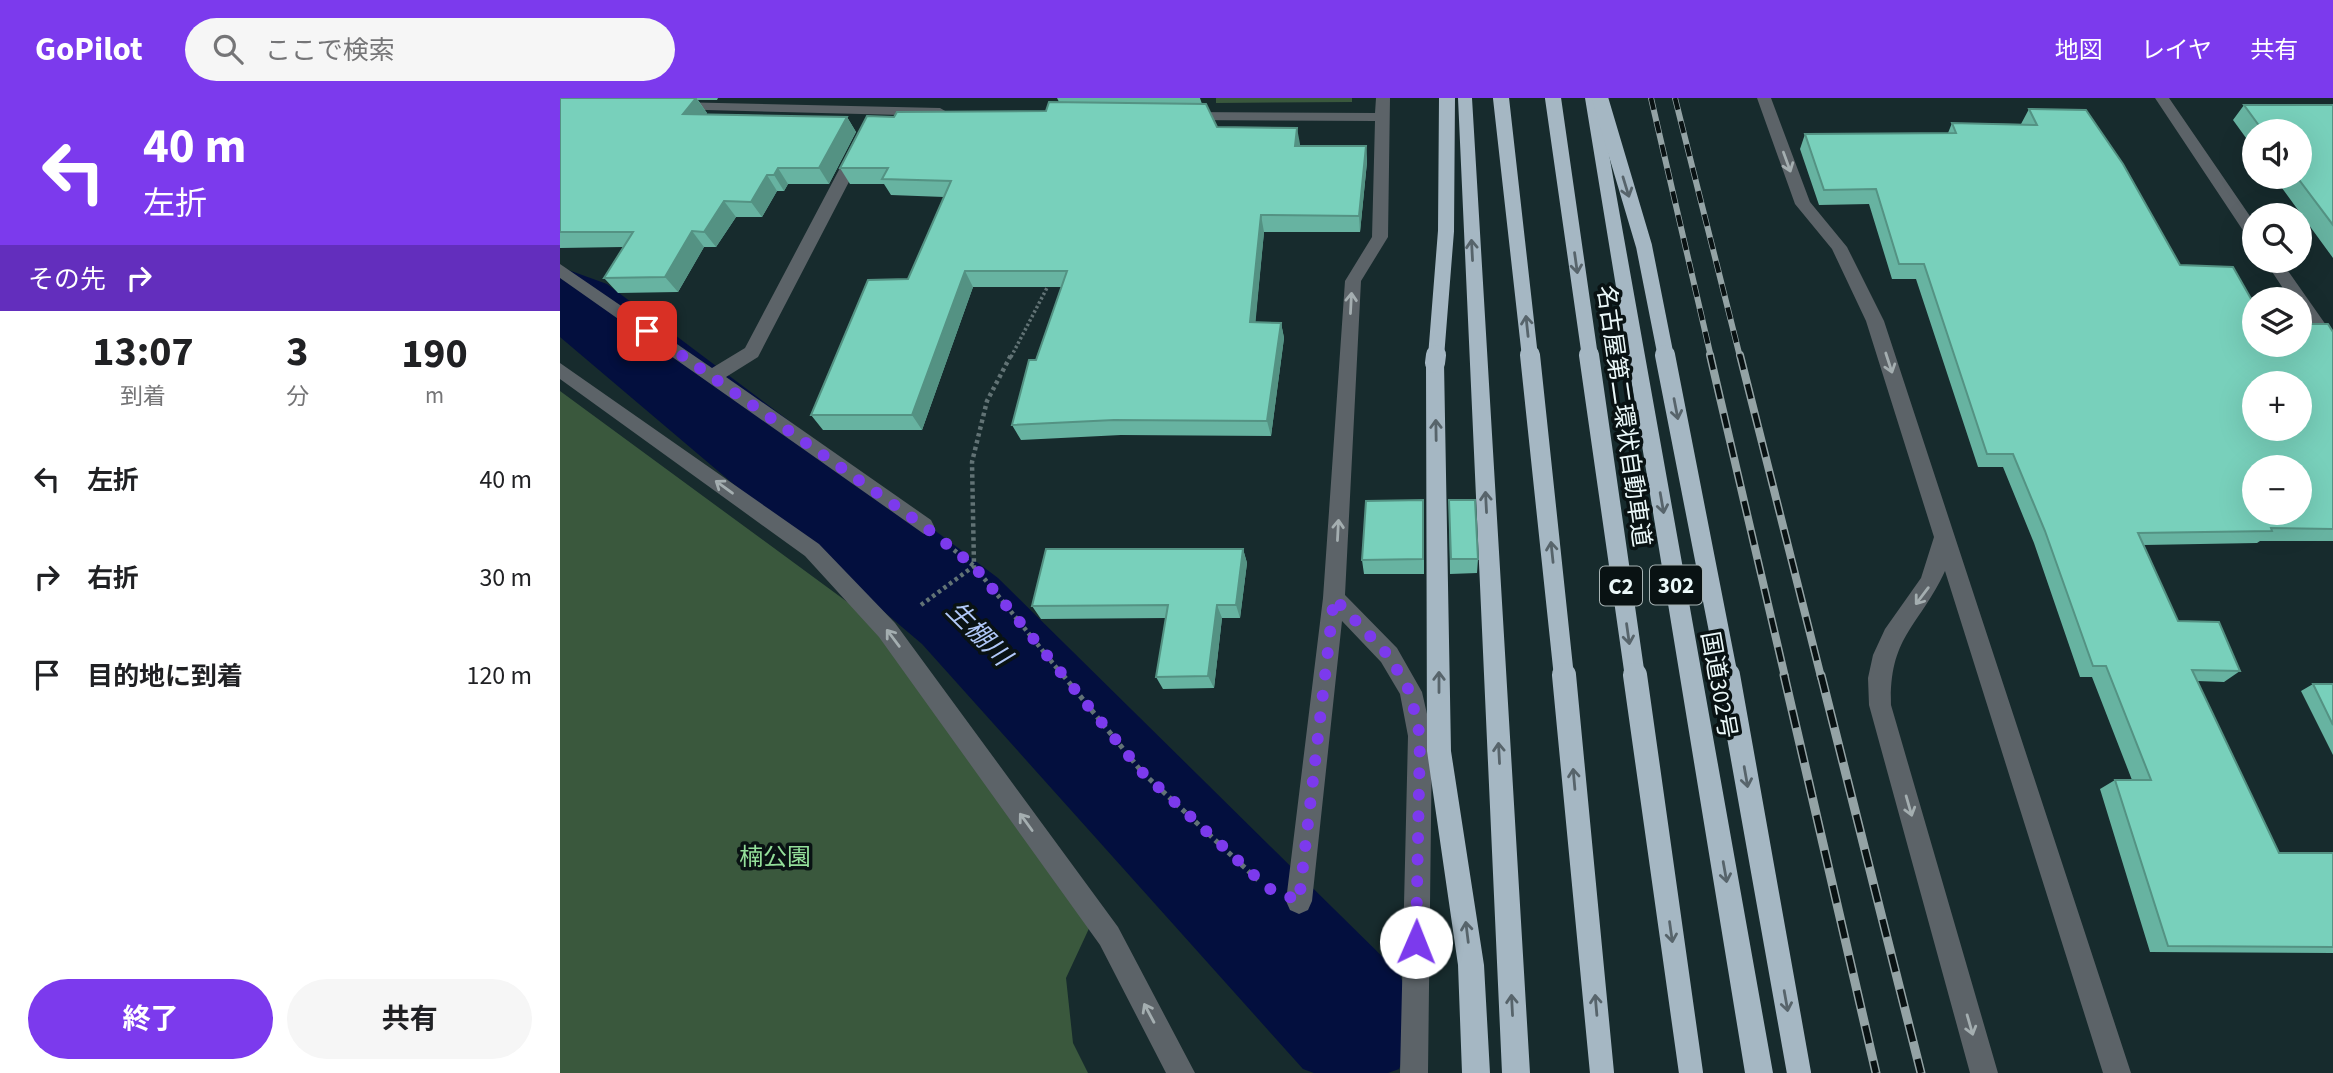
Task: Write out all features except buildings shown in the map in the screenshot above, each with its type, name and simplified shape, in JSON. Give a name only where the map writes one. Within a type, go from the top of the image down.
[{"type":"highway","points":[[1447,98],[1446,231],[1435,363],[1439,751],[1470,952],[1476,1073]]},
{"type":"highway","points":[[1465,98],[1516,1073]]},
{"type":"highway","points":[[1501,98],[1553,560],[1602,1073]]},
{"type":"highway","name":"名古屋第二環状自動車道","points":[[1553,98],[1691,1073]]},
{"type":"highway","name":"国道302号","points":[[1592,98],[1759,1073]]},
{"type":"highway","points":[[1600,98],[1644,246],[1720,631],[1799,1073]]},
{"type":"street","points":[[1764,98],[1803,204],[1839,247],[1875,321],[2117,1073]]},
{"type":"street","points":[[2162,98],[2242,216]]},
{"type":"street","points":[[662,106],[875,117],[961,112]]},
{"type":"street","points":[[1170,116],[1383,107],[1380,237],[1353,281],[1334,598],[1299,901]]},
{"type":"street","points":[[712,377],[752,352],[875,117]]},
{"type":"street","points":[[560,270],[924,526]]},
{"type":"street","points":[[2312,319],[2333,349]]},
{"type":"street","points":[[566,381],[811,551],[887,630],[1109,936],[1181,1073]]},
{"type":"street","points":[[1945,533],[1941,561],[1933,581],[1894,632],[1881,657],[1877,680],[1880,705],[1984,1073]]},
{"type":"street","points":[[1334,598],[1389,656],[1410,692],[1420,736],[1414,1073]]},
{"type":"path","points":[[974,566],[972,462],[987,401],[1024,328],[1056,277]]},
{"type":"path","points":[[924,526],[974,566],[1142,772],[1268,888],[1299,901]]},
{"type":"path","points":[[887,630],[974,566]]},
{"type":"green space","points":[[1216,98],[1352,98],[1352,102],[1216,103]]},
{"type":"green space","name":"楠公園","points":[[560,391],[865,615],[1092,922],[1066,978],[1073,1043],[1088,1073],[560,1073]]},
{"type":"waterway","name":"生棚川","points":[[560,297],[577,305],[960,611],[1351,1021]]},
{"type":"railway","points":[[1651,98],[1711,357]]},
{"type":"railway","points":[[1675,98],[1740,357]]},
{"type":"railway","points":[[1710,355],[1785,677]]},
{"type":"railway","points":[[1740,355],[1821,677]]},
{"type":"railway","points":[[1784,675],[1876,1073]]},
{"type":"railway","points":[[1821,675],[1921,1073]]},
{"type":"route","points":[[647,331],[924,526],[974,566],[1142,772],[1268,888],[1299,901],[1334,598],[1389,656],[1410,692],[1420,736],[1416,942]]}]
